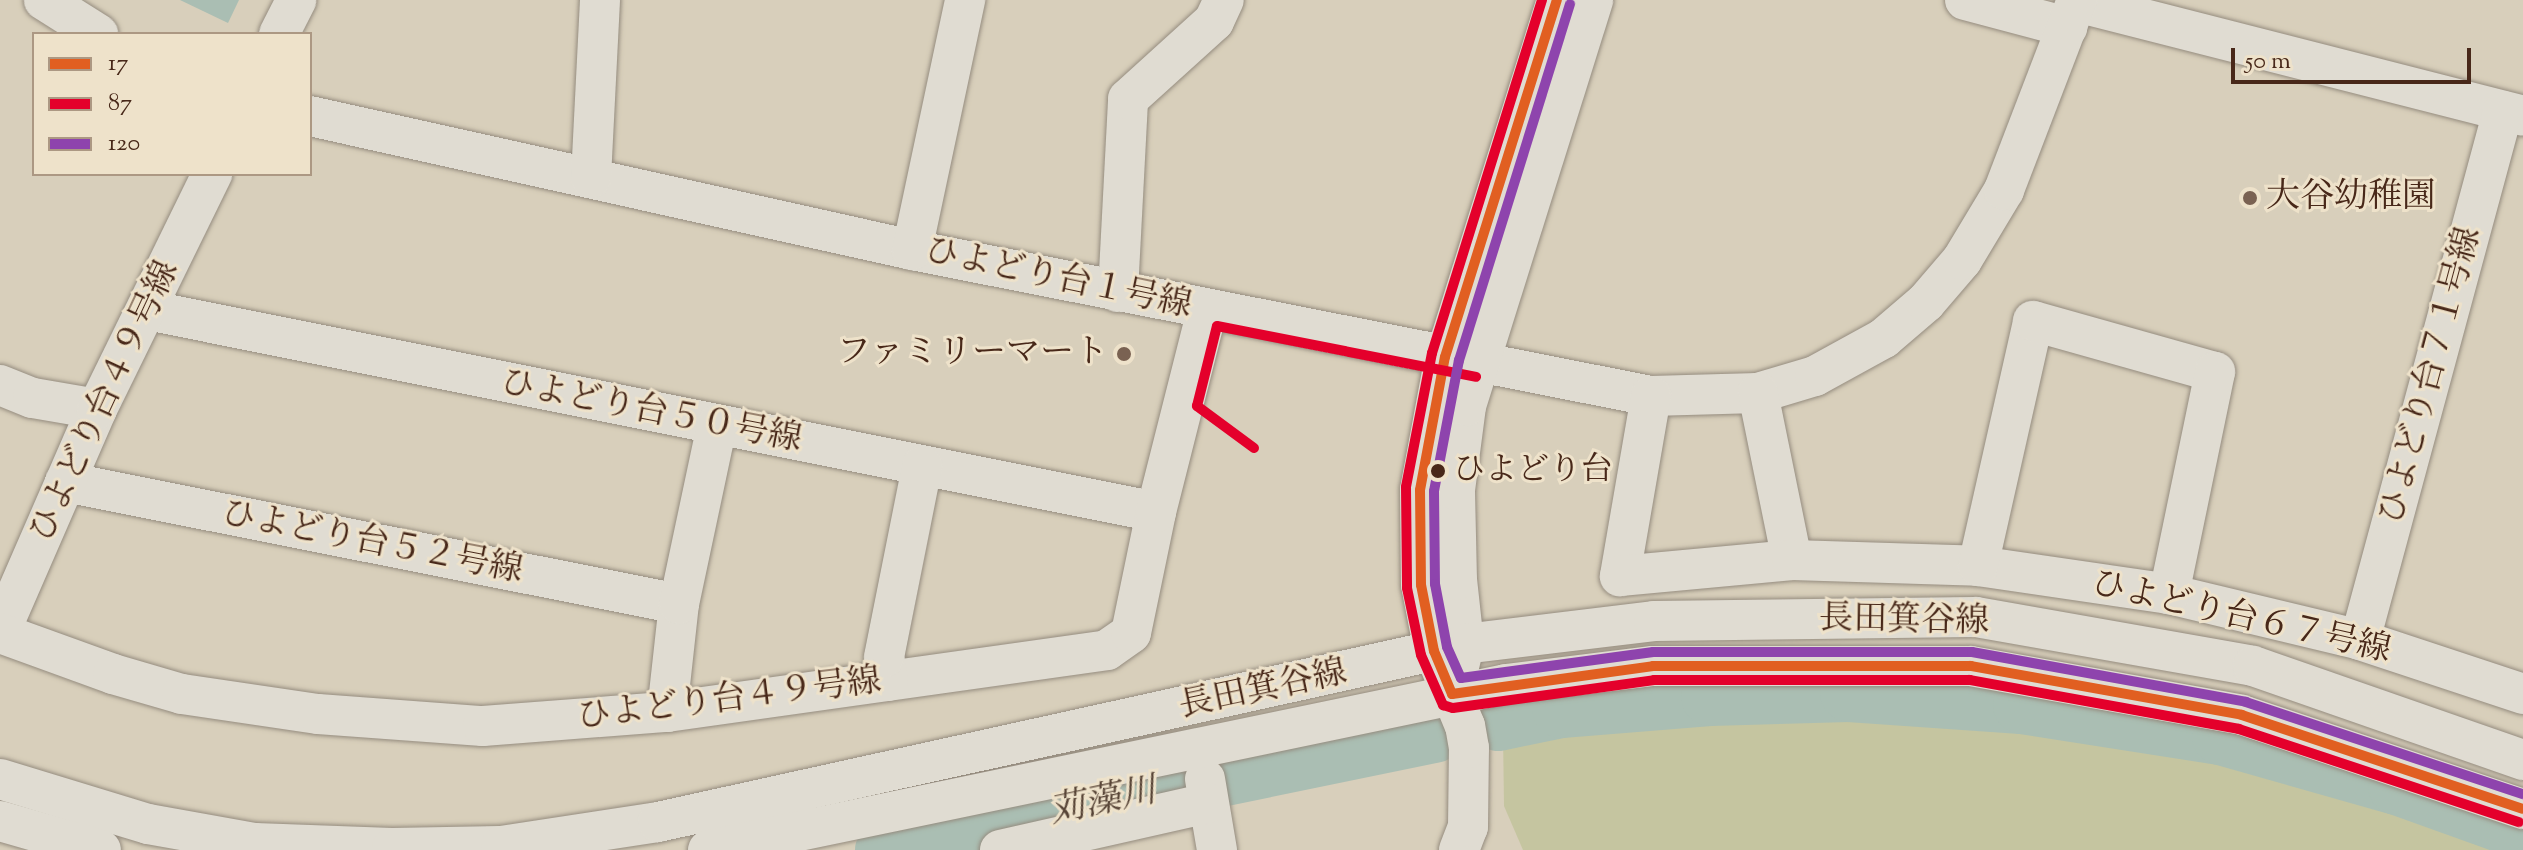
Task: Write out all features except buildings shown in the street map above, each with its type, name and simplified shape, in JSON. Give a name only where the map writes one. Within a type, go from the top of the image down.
[{"type":"street","points":[[44,0],[95,32]]},
{"type":"street","points":[[280,32],[296,0]]},
{"type":"street","points":[[591,178],[600,0]]},
{"type":"street","points":[[912,250],[965,0]]},
{"type":"street","points":[[1118,292],[1128,99],[1214,21],[1224,0]]},
{"type":"street","points":[[1459,850],[1468,827],[1469,748],[1465,726],[1452,694],[1449,648],[1457,580],[1455,490],[1466,406],[1462,360],[1557,0]]},
{"type":"street","points":[[1462,360],[1593,0]]},
{"type":"street","points":[[1965,0],[2074,10],[2513,114]]},
{"type":"street","name":"ひよどり台１号線","points":[[312,116],[912,250],[1462,360],[1651,396],[1758,393],[1815,376],[1884,338],[1926,302],[1962,260],[2004,190],[2074,10]]},
{"type":"street","name":"ひよどり台７１号線","points":[[2360,640],[2513,114]]},
{"type":"street","name":"ひよどり台４９号線","points":[[211,176],[97,409],[0,632],[113,674],[182,694],[318,714],[483,726],[667,712],[1107,650],[1131,633],[1156,512],[1207,310]]},
{"type":"street","name":"ひよどり台５０号線","points":[[147,310],[1156,512]]},
{"type":"street","points":[[1978,566],[2033,321],[2215,372],[2169,594]]},
{"type":"street","points":[[0,385],[33,398],[97,409]]},
{"type":"street","points":[[1758,393],[1792,560]]},
{"type":"street","name":"ひよどり台６７号線","points":[[1651,396],[1620,576],[1792,560],[1978,566],[2169,594],[2360,640],[2523,694]]},
{"type":"street","points":[[667,712],[679,604],[717,425]]},
{"type":"street","points":[[888,681],[884,657],[922,466]]},
{"type":"street","name":"ひよどり台５２号線","points":[[65,482],[679,604]]},
{"type":"street","name":"長田箕谷線","points":[[0,779],[148,824],[255,843],[392,848],[501,846],[658,822],[1449,648],[1654,621],[1976,617],[2253,666],[2523,760]]},
{"type":"street","name":"長田箕谷線","points":[[708,850],[1452,694],[1506,684],[1653,666],[1971,666],[2242,715],[2523,809]]},
{"type":"street","points":[[1201,747],[1217,850]]},
{"type":"street","points":[[1000,850],[1208,803]]},
{"type":"street","points":[[0,821],[101,850]]},
{"type":"green space","points":[[1665,690],[2102,707],[2523,788],[2523,850],[1523,850],[1504,806],[1503,732]]},
{"type":"shaded area","points":[[180,0],[239,0],[228,23]]},
{"type":"waterway","name":"苅藻川","points":[[1498,722],[1561,709],[1710,697],[1849,693],[2022,705],[2221,736],[2397,786],[2523,831]]},
{"type":"waterway","name":"苅藻川","points":[[1215,779],[1434,734]]},
{"type":"waterway","name":"苅藻川","points":[[884,850],[1181,786]]},
{"type":"transit line","name":"87","points":[[1542,0],[1432,353],[1406,487],[1407,588],[1421,655],[1443,705],[1453,708],[1654,680],[1970,680],[2239,729],[2519,822]]},
{"type":"transit line","name":"17","points":[[1452,694],[1434,651],[1421,585],[1420,490],[1445,357],[1557,0]]},
{"type":"transit line","name":"120","points":[[1570,4],[1459,360],[1434,491],[1435,584],[1447,647],[1461,678],[1653,652],[1972,652],[2246,702],[2523,794]]},
{"type":"transit line","name":"87","points":[[1254,448],[1197,406],[1217,326],[1476,377]]},
{"type":"transit line","name":"17","points":[[1452,694],[1653,666],[1971,666],[2242,715],[2523,809]]},
{"type":"place","name":"大谷幼稚園","points":[[2250,198]]},
{"type":"place","name":"ファミリーマート","points":[[1124,354]]},
{"type":"place","name":"ひよどり台","points":[[1438,471]]}]
